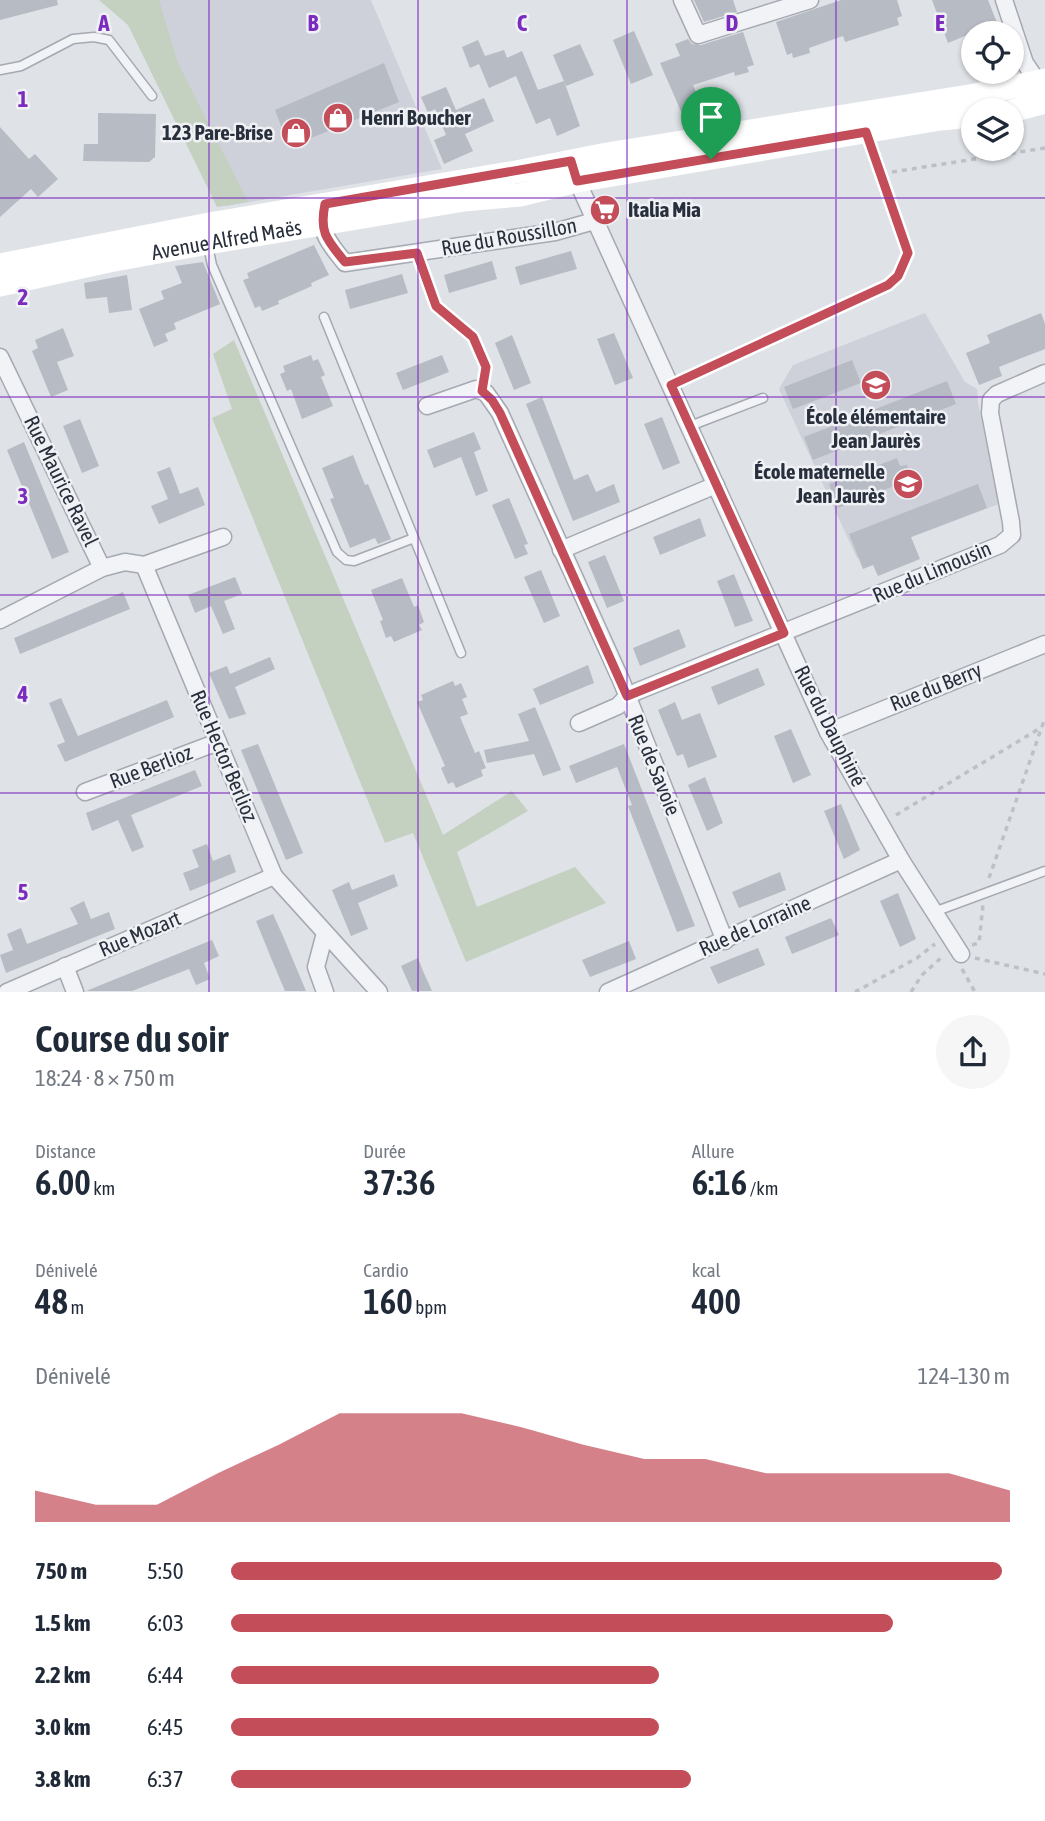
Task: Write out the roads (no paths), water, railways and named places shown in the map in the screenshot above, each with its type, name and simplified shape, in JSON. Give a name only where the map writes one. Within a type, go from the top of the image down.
[{"type":"main road","points":[[323,214],[574,171],[778,128],[975,95],[1034,94]]},
{"type":"main road","points":[[574,171],[805,142],[961,117]]},
{"type":"main road","name":"Avenue Alfred Maës","points":[[0,265],[265,215],[375,215],[464,200],[520,195],[574,171]]},
{"type":"main road","name":"Avenue Alfred Maës","points":[[0,285],[208,243],[323,214]]},
{"type":"street","points":[[682,0],[698,35],[810,0]]},
{"type":"street","points":[[1004,0],[1034,94]]},
{"type":"street","name":"Rue du Dauphiné","points":[[574,171],[594,221],[828,732],[901,860],[959,952]]},
{"type":"street","name":"Rue du Roussillon","points":[[323,214],[331,245],[345,262],[555,232],[594,221]]},
{"type":"street","name":"Rue Maurice Ravel","points":[[0,357],[102,568]]},
{"type":"street","name":"Rue du Limousin","points":[[784,633],[1000,545],[1012,535],[990,413],[991,400],[997,394],[1045,373]]},
{"type":"street","name":"Rue de Savoie","points":[[427,406],[476,389],[487,395],[627,696],[725,941]]},
{"type":"street","points":[[561,550],[716,485]]},
{"type":"street","points":[[0,620],[102,568],[125,562],[144,565],[223,537]]},
{"type":"street","name":"Rue Hector Berlioz","points":[[144,565],[274,876],[379,992]]},
{"type":"street","points":[[579,723],[618,706],[627,696],[784,633]]},
{"type":"street","name":"Rue du Berry","points":[[828,732],[1045,644]]},
{"type":"street","name":"Rue Berlioz","points":[[85,792],[218,741]]},
{"type":"street","name":"Rue de Lorraine","points":[[608,992],[901,860]]},
{"type":"street","name":"Rue Mozart","points":[[7,992],[274,876]]},
{"type":"street","points":[[325,933],[316,967],[325,992]]},
{"type":"street","points":[[65,966],[75,992]]},
{"type":"lane","points":[[0,70],[21,66],[73,39],[94,37],[109,40],[152,96]]},
{"type":"lane","points":[[805,142],[816,132],[1034,94]]},
{"type":"lane","points":[[610,166],[750,142],[778,128]]},
{"type":"lane","points":[[671,385],[888,285],[898,276],[908,253],[866,132]]},
{"type":"lane","points":[[542,178],[597,164]]},
{"type":"lane","points":[[375,215],[393,203],[476,190]]},
{"type":"lane","points":[[0,275],[131,247],[245,227],[265,215]]},
{"type":"lane","points":[[208,243],[212,265],[337,552],[346,560],[354,561],[414,538]]},
{"type":"lane","points":[[324,317],[461,653]]},
{"type":"lane","points":[[690,426],[763,398]]},
{"type":"lane","points":[[934,912],[1045,871]]},
{"type":"place","name":"Henri Boucher","points":[[338,118]]},
{"type":"place","name":"123 Pare-Brise","points":[[296,133]]},
{"type":"place","name":"Italia Mia","points":[[605,210]]},
{"type":"place","name":"École élémentaire Jean Jaurès","points":[[876,385]]},
{"type":"place","name":"École maternelle Jean Jaurès","points":[[908,484]]}]
